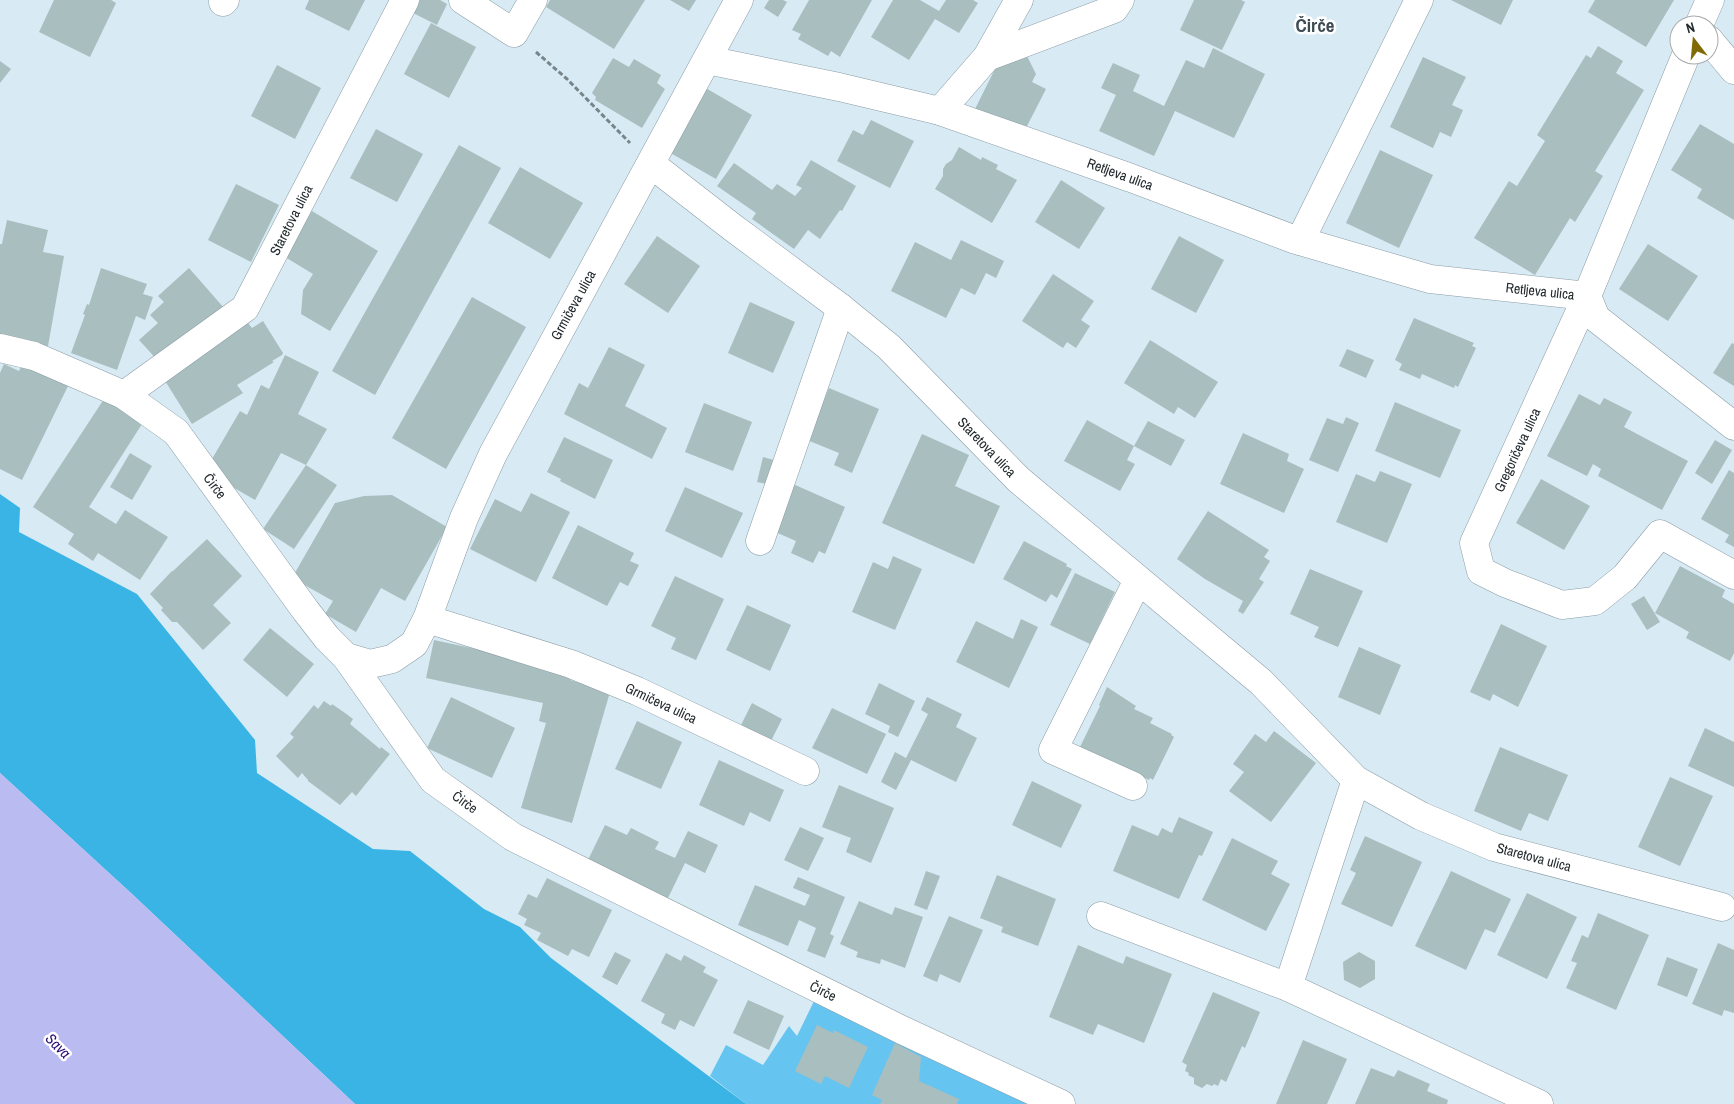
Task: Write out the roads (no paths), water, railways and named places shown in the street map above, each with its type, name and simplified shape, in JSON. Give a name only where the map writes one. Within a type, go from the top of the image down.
[{"type":"street","name":"Staretova ulica","points":[[124,395],[245,308],[405,0]]},
{"type":"street","points":[[464,0],[514,33],[533,0]]},
{"type":"street","name":"Grmičeva ulica","points":[[346,657],[370,664],[392,659],[414,644],[427,619],[464,518],[494,454],[739,0]]},
{"type":"street","points":[[940,111],[987,57],[1019,0]]},
{"type":"street","points":[[987,57],[1114,9],[1120,0]]},
{"type":"street","points":[[1300,241],[1419,0]]},
{"type":"street","points":[[1703,15],[1710,0]]},
{"type":"street","points":[[1719,52],[1734,70]]},
{"type":"street","name":"Retljeva ulica","points":[[707,60],[839,87],[940,111],[1131,178],[1300,241],[1430,279],[1587,296],[1596,318],[1734,426]]},
{"type":"street","name":"Gregoričeva ulica","points":[[1682,65],[1587,296],[1474,543],[1481,570],[1505,583],[1562,605],[1595,601],[1625,577],[1660,534],[1734,575]]},
{"type":"street","name":"Staretova ulica","points":[[651,164],[841,308],[889,347],[1019,480],[1261,682],[1356,780],[1421,816],[1494,847],[1722,907]]},
{"type":"street","points":[[760,541],[841,308]]},
{"type":"street","name":"Čirče","points":[[0,348],[34,356],[124,395],[176,432],[306,611],[327,638],[346,657],[433,780],[513,837],[902,1030],[1061,1104]]},
{"type":"street","points":[[1133,786],[1053,750],[1138,580]]},
{"type":"street","name":"Grmičeva ulica","points":[[427,619],[571,664],[637,691],[805,771]]},
{"type":"street","points":[[1288,987],[1356,780]]},
{"type":"street","points":[[1101,916],[1288,987],[1539,1104]]},
{"type":"water","name":"Sava","points":[[0,773],[132,894],[355,1104],[0,1104]]},
{"type":"district","name":"Čirče","points":[[1315,25]]}]
